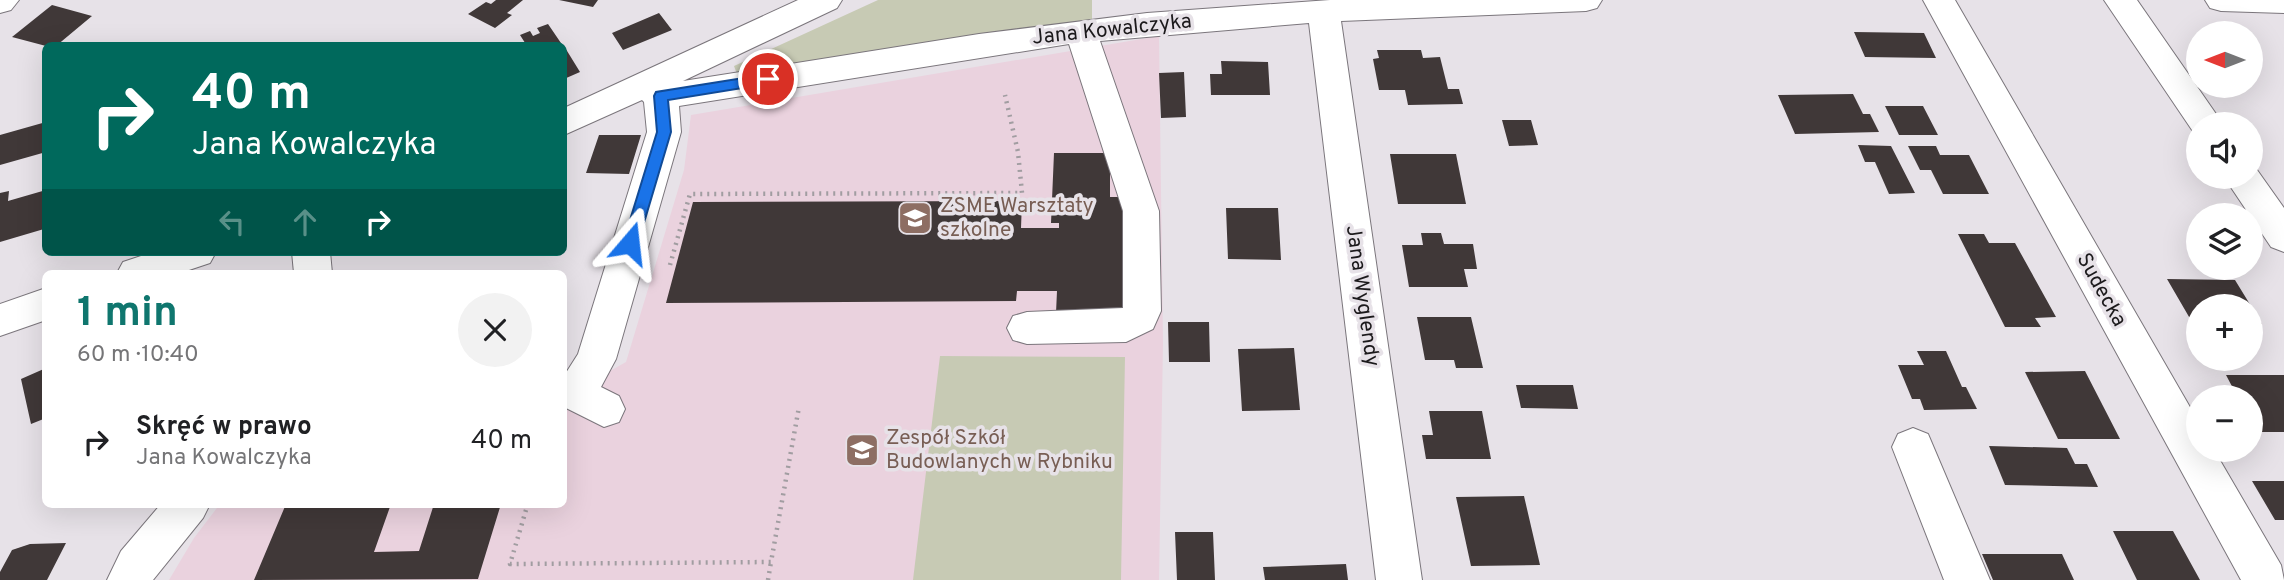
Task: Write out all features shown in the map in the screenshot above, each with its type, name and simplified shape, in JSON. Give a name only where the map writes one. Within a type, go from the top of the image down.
[{"type":"street","points":[[567,121],[652,91],[826,0]]},
{"type":"street","name":"Jana Kowalczyka","points":[[652,91],[1081,32],[1196,20],[1586,0]]},
{"type":"street","name":"Sudecka","points":[[1938,0],[2265,580]]},
{"type":"street","points":[[2120,0],[2198,112]]},
{"type":"street","points":[[2221,0],[2284,2]]},
{"type":"street","name":"Jana Wyglendy","points":[[1324,12],[1399,580]]},
{"type":"street","points":[[1027,328],[1126,326],[1139,318],[1142,311],[1140,211],[1081,32]]},
{"type":"street","points":[[581,401],[664,132],[652,91]]},
{"type":"street","points":[[2250,189],[2284,237]]},
{"type":"street","points":[[145,270],[185,256]]},
{"type":"street","points":[[0,320],[42,305]]},
{"type":"street","points":[[1913,447],[1967,580]]},
{"type":"street","points":[[130,580],[137,566],[185,508]]},
{"type":"path","points":[[670,265],[690,194],[1022,193],[1018,152],[1005,95]]},
{"type":"path","points":[[768,580],[799,407]]},
{"type":"path","points":[[526,510],[510,564],[771,562]]},
{"type":"shaded area","points":[[1159,36],[1163,343],[1159,580],[169,580],[194,538],[217,508],[567,508],[567,395],[626,362],[684,170],[691,115]]},
{"type":"green space","points":[[878,0],[1092,0],[1092,21],[737,74],[734,66]]},
{"type":"green space","points":[[940,356],[1125,357],[1121,580],[913,580]]},
{"type":"building","points":[[496,0],[523,0],[507,13],[512,15],[495,28],[468,14],[486,2],[491,4]]},
{"type":"building","points":[[559,0],[598,0],[593,7]]},
{"type":"building","points":[[52,5],[92,16],[61,42],[42,42],[42,45],[12,37]]},
{"type":"building","points":[[659,13],[672,30],[623,50],[612,33]]},
{"type":"building","points":[[548,24],[560,42],[524,42],[520,35],[530,31],[533,36],[540,33],[537,28]]},
{"type":"building","points":[[1854,32],[1924,33],[1936,58],[1865,57]]},
{"type":"building","points":[[1377,50],[1421,50],[1423,58],[1440,57],[1448,89],[1459,89],[1463,104],[1408,105],[1405,90],[1379,90],[1373,59],[1379,58]]},
{"type":"building","points":[[567,51],[580,72],[567,78]]},
{"type":"building","points":[[1221,61],[1268,62],[1270,95],[1211,95],[1210,74],[1222,74]]},
{"type":"building","points":[[1184,72],[1186,117],[1161,118],[1159,73]]},
{"type":"building","points":[[1853,94],[1863,114],[1870,114],[1879,132],[1795,134],[1778,95]]},
{"type":"building","points":[[1885,106],[1923,106],[1938,135],[1899,135]]},
{"type":"building","points":[[1502,120],[1531,120],[1538,145],[1509,146]]},
{"type":"building","points":[[42,123],[42,153],[0,165],[0,135]]},
{"type":"building","points":[[599,135],[641,135],[629,174],[586,173]]},
{"type":"building","points":[[1858,145],[1891,146],[1915,193],[1889,194],[1875,162],[1865,162]]},
{"type":"building","points":[[1908,146],[1936,146],[1940,155],[1969,155],[1989,194],[1943,194],[1931,170],[1920,170]]},
{"type":"building","points":[[1054,153],[1110,153],[1110,197],[1123,197],[1123,222],[1131,222],[1131,313],[1056,313],[1057,291],[1017,291],[1016,301],[666,303],[693,202],[1022,201],[1021,228],[1059,228],[1059,223],[1051,223]]},
{"type":"building","points":[[1390,154],[1456,154],[1466,204],[1398,204]]},
{"type":"building","points":[[9,191],[8,201],[42,191],[42,230],[0,242],[0,193]]},
{"type":"building","points":[[1226,208],[1278,208],[1281,260],[1228,259]]},
{"type":"building","points":[[1421,233],[1441,233],[1444,244],[1473,244],[1477,269],[1464,269],[1468,287],[1409,287],[1402,245],[1423,245]]},
{"type":"building","points":[[1958,234],[1984,234],[1989,243],[2015,243],[2056,317],[2035,318],[2041,327],[2005,327]]},
{"type":"building","points":[[2167,279],[2235,280],[2244,294],[2186,294],[2186,312]]},
{"type":"building","points":[[1417,317],[1471,317],[1483,368],[1456,368],[1454,360],[1425,360]]},
{"type":"building","points":[[1168,322],[1209,322],[1210,362],[1169,362]]},
{"type":"building","points":[[1294,348],[1300,410],[1242,411],[1238,349]]},
{"type":"building","points":[[1917,351],[1946,351],[1962,387],[1966,387],[1977,409],[1924,410],[1920,399],[1912,399],[1898,365],[1924,365]]},
{"type":"building","points":[[42,370],[42,420],[31,424],[21,379]]},
{"type":"building","points":[[2085,371],[2120,439],[2058,439],[2025,372]]},
{"type":"building","points":[[2226,375],[2284,375],[2284,432],[2263,432],[2263,385],[2231,385]]},
{"type":"building","points":[[1516,385],[1573,385],[1578,409],[1521,408]]},
{"type":"building","points":[[1429,411],[1482,411],[1491,459],[1426,459],[1422,435],[1433,435]]},
{"type":"building","points":[[1989,446],[2067,448],[2075,464],[2087,464],[2098,487],[2005,485]]},
{"type":"building","points":[[2252,481],[2284,481],[2284,520],[2275,520]]},
{"type":"building","points":[[1524,496],[1540,565],[1471,566],[1456,497]]},
{"type":"building","points":[[284,508],[390,508],[374,552],[419,551],[433,508],[500,508],[478,579],[254,580]]},
{"type":"building","points":[[2113,531],[2173,531],[2200,580],[2137,580]]},
{"type":"building","points":[[1175,532],[1213,532],[1215,580],[1177,580]]},
{"type":"building","points":[[66,543],[47,580],[0,580],[0,572],[12,550],[30,544]]},
{"type":"building","points":[[1982,554],[2062,554],[2074,580],[1993,580]]},
{"type":"building","points":[[1346,564],[1348,580],[1265,580],[1263,567]]},
{"type":"place","name":"ZSME Warsztaty szkolne","points":[[915,218]]},
{"type":"place","name":"Zespół Szkół Budowlanych w Rybniku","points":[[862,450]]},
{"type":"route","points":[[630,243],[664,132],[661,96],[768,79]]}]
